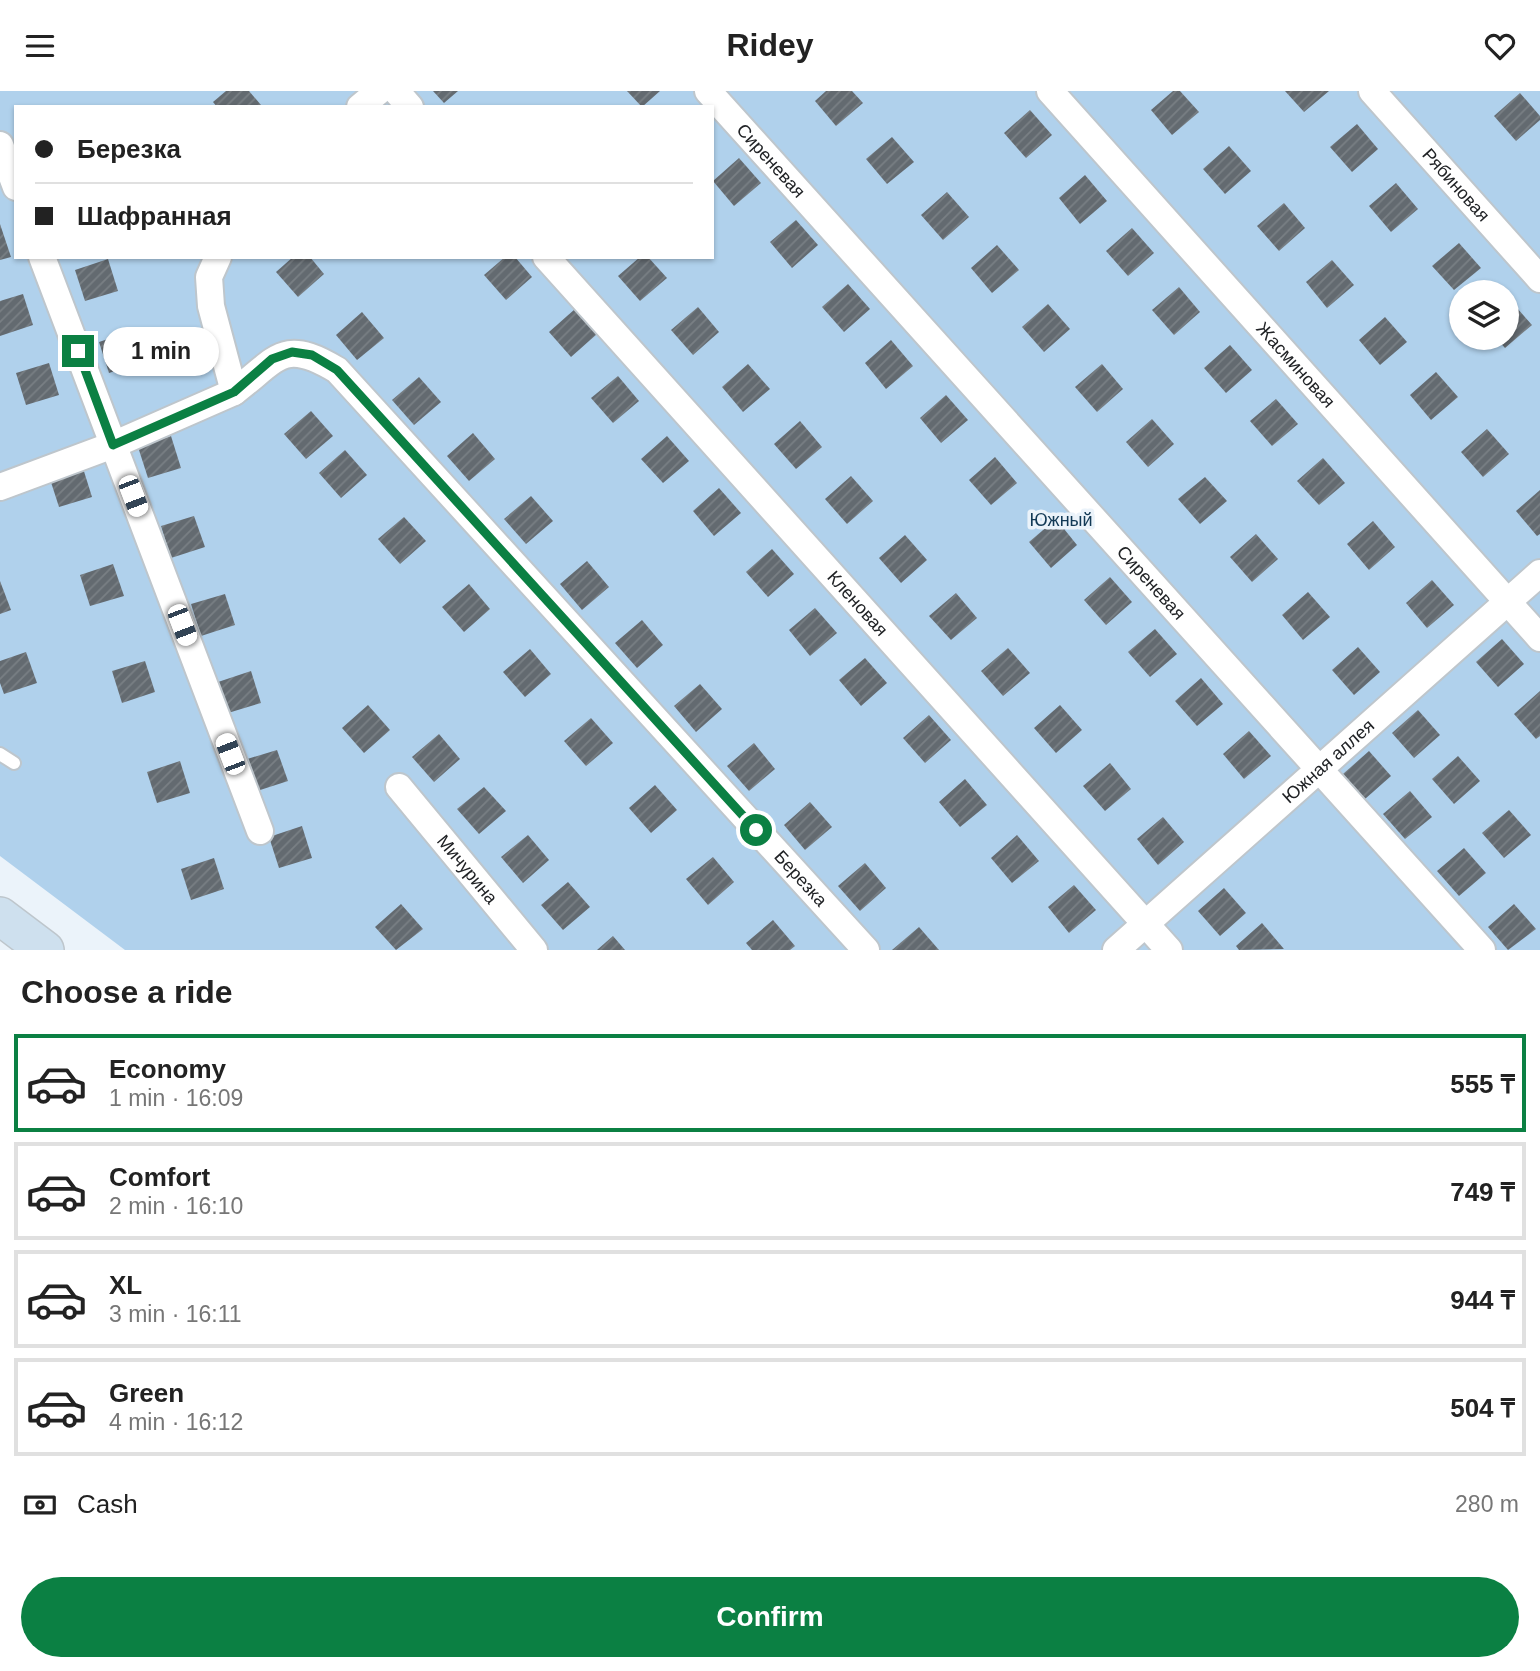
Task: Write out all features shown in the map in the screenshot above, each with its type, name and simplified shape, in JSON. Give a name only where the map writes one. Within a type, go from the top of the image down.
[{"type":"main road","points":[[0,916],[45,950]]},
{"type":"street","points":[[362,105],[379,91]]},
{"type":"street","points":[[396,91],[408,105]]},
{"type":"street","name":"Сиреневая","points":[[708,91],[1482,950]]},
{"type":"street","name":"Жасминовая","points":[[1050,91],[1540,638]]},
{"type":"street","name":"Рябиновая","points":[[1372,91],[1540,279]]},
{"type":"street","points":[[0,145],[14,182]]},
{"type":"street","points":[[43,259],[260,831]]},
{"type":"street","points":[[217,259],[209,277],[211,306],[234,392]]},
{"type":"street","name":"Кленовая","points":[[548,259],[1169,950]]},
{"type":"street","name":"Березка","points":[[0,487],[113,445],[234,392],[272,359],[292,352],[312,355],[337,370],[866,950]]},
{"type":"street","name":"Южная аллея","points":[[1116,950],[1540,573]]},
{"type":"street","name":"Мичурина","points":[[400,787],[534,950]]},
{"type":"lane","points":[[0,754],[14,763]]},
{"type":"green space","name":"Южный","points":[[0,91],[1540,91],[1540,950],[125,950],[0,856]]},
{"type":"building","points":[[226,91],[249,91],[261,105],[215,105],[213,102]]},
{"type":"building","points":[[433,91],[458,91],[444,103]]},
{"type":"building","points":[[627,91],[660,91],[644,105],[640,105]]},
{"type":"building","points":[[826,91],[852,91],[863,103],[836,126],[815,101]]},
{"type":"building","points":[[1173,91],[1180,91],[1199,112],[1172,135],[1151,110]]},
{"type":"building","points":[[1285,91],[1329,91],[1304,112]]},
{"type":"building","points":[[1520,93],[1540,116],[1540,120],[1516,141],[1494,116]]},
{"type":"building","points":[[1030,110],[1052,135],[1026,158],[1004,133]]},
{"type":"building","points":[[1357,124],[1378,149],[1352,172],[1330,147]]},
{"type":"building","points":[[892,137],[914,162],[887,184],[866,159]]},
{"type":"building","points":[[1229,146],[1251,171],[1225,194],[1203,169]]},
{"type":"building","points":[[739,158],[761,183],[734,206],[714,180]]},
{"type":"building","points":[[1085,175],[1107,201],[1080,224],[1059,198]]},
{"type":"building","points":[[1396,183],[1418,209],[1391,232],[1369,206]]},
{"type":"building","points":[[947,192],[969,217],[943,240],[921,215]]},
{"type":"building","points":[[1284,203],[1305,228],[1279,251],[1257,226]]},
{"type":"building","points":[[796,220],[818,245],[792,268],[770,242]]},
{"type":"building","points":[[0,224],[11,257],[0,260]]},
{"type":"building","points":[[1132,228],[1154,253],[1128,276],[1106,251]]},
{"type":"building","points":[[1459,243],[1481,268],[1466,280],[1449,280],[1449,285],[1432,266]]},
{"type":"building","points":[[997,245],[1019,270],[992,293],[971,268]]},
{"type":"building","points":[[108,259],[118,291],[85,301],[75,270]]},
{"type":"building","points":[[291,259],[312,259],[324,274],[298,297],[276,272]]},
{"type":"building","points":[[503,259],[517,259],[532,277],[506,300],[484,275]]},
{"type":"building","points":[[638,259],[650,259],[667,278],[640,301],[618,276]]},
{"type":"building","points":[[1332,260],[1354,285],[1327,308],[1306,282]]},
{"type":"building","points":[[848,284],[870,309],[844,332],[822,307]]},
{"type":"building","points":[[1179,287],[1200,312],[1174,335],[1152,310]]},
{"type":"building","points":[[23,294],[33,325],[0,336],[0,301]]},
{"type":"building","points":[[1048,304],[1070,329],[1044,352],[1022,327]]},
{"type":"building","points":[[698,307],[719,332],[693,355],[671,330]]},
{"type":"building","points":[[575,309],[597,334],[571,357],[549,332]]},
{"type":"building","points":[[1519,310],[1532,325],[1519,336]]},
{"type":"building","points":[[362,312],[384,338],[357,360],[336,335]]},
{"type":"building","points":[[1385,317],[1407,342],[1380,365],[1359,340]]},
{"type":"building","points":[[132,331],[142,362],[109,373],[99,342]]},
{"type":"building","points":[[891,340],[913,366],[886,389],[865,363]]},
{"type":"building","points":[[1230,345],[1252,370],[1226,393],[1204,368]]},
{"type":"building","points":[[49,363],[59,395],[26,405],[16,373]]},
{"type":"building","points":[[748,364],[770,389],[743,412],[722,387]]},
{"type":"building","points":[[1102,364],[1123,389],[1097,412],[1075,387]]},
{"type":"building","points":[[1436,372],[1458,397],[1431,420],[1410,395]]},
{"type":"building","points":[[618,376],[639,401],[613,423],[591,398]]},
{"type":"building","points":[[419,377],[441,402],[414,425],[392,400]]},
{"type":"building","points":[[946,395],[968,420],[941,443],[920,418]]},
{"type":"building","points":[[1276,399],[1298,424],[1272,446],[1250,421]]},
{"type":"building","points":[[311,411],[333,436],[306,459],[284,434]]},
{"type":"building","points":[[1152,419],[1174,444],[1148,467],[1126,442]]},
{"type":"building","points":[[800,421],[822,447],[796,469],[774,444]]},
{"type":"building","points":[[1487,429],[1509,454],[1483,477],[1461,452]]},
{"type":"building","points":[[473,433],[495,459],[469,481],[447,456]]},
{"type":"building","points":[[171,436],[181,468],[148,478],[138,447]]},
{"type":"building","points":[[667,436],[689,461],[663,483],[641,459]]},
{"type":"building","points":[[345,450],[367,475],[341,498],[319,473]]},
{"type":"building","points":[[995,457],[1017,483],[991,505],[969,480]]},
{"type":"building","points":[[1323,458],[1345,483],[1319,505],[1297,481]]},
{"type":"building","points":[[82,465],[92,497],[59,507],[49,476]]},
{"type":"building","points":[[851,476],[873,501],[847,524],[825,499]]},
{"type":"building","points":[[1205,477],[1227,501],[1200,524],[1178,499]]},
{"type":"building","points":[[719,488],[741,513],[714,536],[693,511]]},
{"type":"building","points":[[1540,490],[1540,534],[1537,536],[1516,511]]},
{"type":"building","points":[[531,496],[553,521],[526,544],[504,519]]},
{"type":"building","points":[[194,516],[205,547],[171,558],[161,526]]},
{"type":"building","points":[[404,517],[426,541],[400,564],[378,539]]},
{"type":"building","points":[[1056,519],[1077,545],[1051,568],[1029,542]]},
{"type":"building","points":[[1373,521],[1395,547],[1369,570],[1347,544]]},
{"type":"building","points":[[1256,534],[1278,559],[1252,582],[1230,557]]},
{"type":"building","points":[[905,535],[927,560],[901,583],[879,558]]},
{"type":"building","points":[[772,549],[794,574],[768,597],[746,572]]},
{"type":"building","points":[[587,561],[609,587],[582,610],[560,584]]},
{"type":"building","points":[[113,564],[124,596],[90,606],[80,575]]},
{"type":"building","points":[[1110,577],[1132,602],[1106,625],[1084,600]]},
{"type":"building","points":[[1432,580],[1454,605],[1427,628],[1406,603]]},
{"type":"building","points":[[0,581],[11,610],[0,614]]},
{"type":"building","points":[[469,584],[490,609],[464,632],[442,607]]},
{"type":"building","points":[[1308,592],[1330,617],[1303,640],[1282,615]]},
{"type":"building","points":[[956,593],[977,618],[951,640],[929,616]]},
{"type":"building","points":[[225,594],[235,625],[201,636],[191,604]]},
{"type":"building","points":[[815,608],[837,633],[810,656],[789,630]]},
{"type":"building","points":[[642,620],[663,645],[637,668],[615,643]]},
{"type":"building","points":[[1155,629],[1177,654],[1150,677],[1128,652]]},
{"type":"building","points":[[1502,639],[1524,664],[1498,687],[1476,662]]},
{"type":"building","points":[[1358,647],[1380,672],[1354,695],[1332,670]]},
{"type":"building","points":[[1008,648],[1030,673],[1003,696],[981,671]]},
{"type":"building","points":[[530,649],[551,674],[525,697],[503,672]]},
{"type":"building","points":[[26,652],[37,683],[4,694],[0,683],[0,661]]},
{"type":"building","points":[[865,658],[887,683],[861,706],[839,680]]},
{"type":"building","points":[[145,661],[155,692],[122,703],[112,671]]},
{"type":"building","points":[[251,671],[261,703],[228,713],[218,682]]},
{"type":"building","points":[[1201,678],[1223,704],[1197,726],[1175,701]]},
{"type":"building","points":[[700,684],[722,709],[696,732],[674,706]]},
{"type":"building","points":[[1540,691],[1540,736],[1536,739],[1514,714]]},
{"type":"building","points":[[368,705],[390,730],[364,753],[342,728]]},
{"type":"building","points":[[1060,705],[1082,730],[1056,753],[1034,728]]},
{"type":"building","points":[[1418,710],[1440,735],[1414,758],[1392,733]]},
{"type":"building","points":[[929,715],[951,740],[925,763],[903,738]]},
{"type":"building","points":[[591,718],[613,743],[586,766],[564,741]]},
{"type":"building","points":[[1249,731],[1271,756],[1244,779],[1223,754]]},
{"type":"building","points":[[439,734],[460,759],[434,782],[412,757]]},
{"type":"building","points":[[754,743],[775,769],[749,791],[727,766]]},
{"type":"building","points":[[277,750],[288,781],[254,792],[244,760]]},
{"type":"building","points":[[1369,751],[1391,776],[1365,799],[1343,774]]},
{"type":"building","points":[[1458,756],[1480,781],[1454,804],[1432,779]]},
{"type":"building","points":[[180,761],[190,793],[157,803],[147,772]]},
{"type":"building","points":[[1110,763],[1131,789],[1105,811],[1083,786]]},
{"type":"building","points":[[965,779],[987,805],[960,827],[939,802]]},
{"type":"building","points":[[655,785],[677,810],[651,833],[629,808]]},
{"type":"building","points":[[484,787],[506,811],[479,834],[457,809]]},
{"type":"building","points":[[1410,791],[1432,817],[1405,839],[1383,814]]},
{"type":"building","points":[[810,802],[832,827],[805,850],[784,825]]},
{"type":"building","points":[[1509,810],[1531,835],[1504,858],[1482,833]]},
{"type":"building","points":[[1163,817],[1184,842],[1158,865],[1137,839]]},
{"type":"building","points":[[302,826],[312,858],[279,868],[269,837]]},
{"type":"building","points":[[528,835],[549,860],[523,883],[501,857]]},
{"type":"building","points":[[1017,835],[1039,861],[1012,883],[991,858]]},
{"type":"building","points":[[1464,848],[1486,873],[1459,896],[1437,871]]},
{"type":"building","points":[[713,857],[734,882],[708,905],[686,879]]},
{"type":"building","points":[[214,858],[224,889],[191,900],[181,869]]},
{"type":"building","points":[[865,863],[886,888],[860,911],[838,886]]},
{"type":"building","points":[[568,882],[590,907],[563,930],[541,905]]},
{"type":"building","points":[[1074,885],[1096,910],[1069,933],[1048,907]]},
{"type":"building","points":[[1224,888],[1246,913],[1220,936],[1198,911]]},
{"type":"building","points":[[401,904],[423,929],[396,950],[375,927]]},
{"type":"building","points":[[1514,904],[1536,929],[1508,950],[1488,927]]},
{"type":"building","points":[[773,920],[795,946],[790,950],[752,950],[746,943]]},
{"type":"building","points":[[1262,923],[1284,949],[1239,950],[1236,946]]},
{"type":"building","points":[[919,927],[939,950],[892,950]]},
{"type":"building","points":[[613,936],[625,950],[597,950]]},
{"type":"route","points":[[78,351],[113,445],[234,392],[272,359],[292,352],[312,355],[337,370],[756,830]]}]
